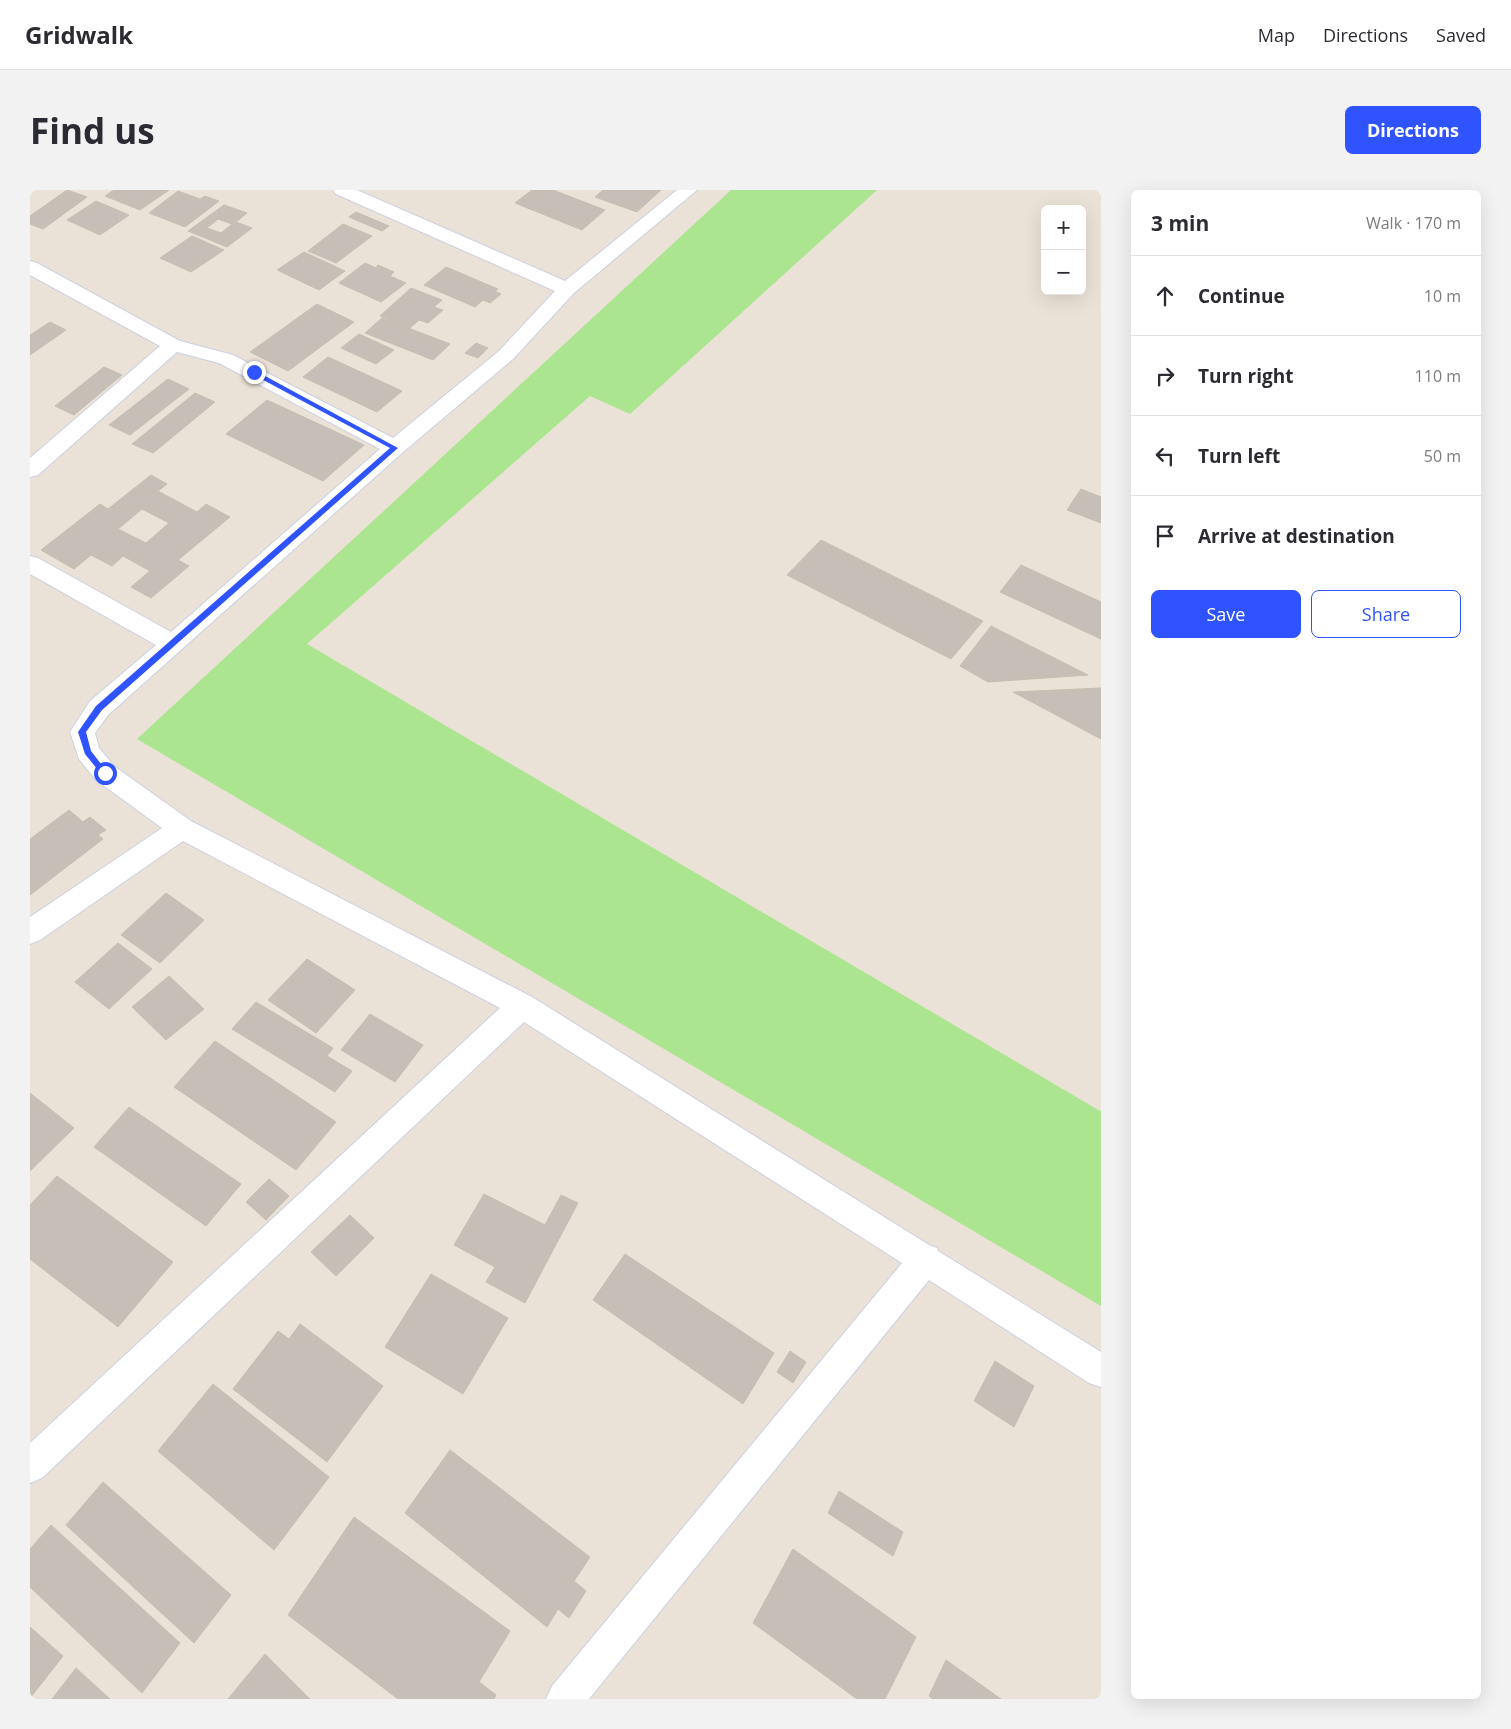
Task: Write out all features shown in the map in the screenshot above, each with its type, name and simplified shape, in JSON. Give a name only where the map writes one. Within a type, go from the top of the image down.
[{"type":"street","points":[[342,190],[567,289]]},
{"type":"street","points":[[688,190],[567,289],[494,366],[395,448],[99,708],[82,732],[88,752],[105,773],[182,828],[522,1006],[1101,1371]]},
{"type":"street","points":[[30,267],[173,345],[226,359],[395,448]]},
{"type":"street","points":[[30,470],[173,345]]},
{"type":"street","points":[[30,564],[172,643]]},
{"type":"street","points":[[30,932],[182,828]]},
{"type":"street","points":[[30,1466],[522,1006]]},
{"type":"street","points":[[565,1699],[926,1259]]},
{"type":"green space","points":[[731,190],[877,190],[630,414],[590,396],[307,644],[1101,1110],[1101,1306],[137,739]]},
{"type":"building","points":[[67,190],[87,197],[43,229],[30,224],[30,216]]},
{"type":"building","points":[[114,190],[169,190],[140,210],[105,196]]},
{"type":"building","points":[[532,190],[553,190],[605,210],[582,230],[515,203]]},
{"type":"building","points":[[603,190],[661,190],[637,212],[595,197]]},
{"type":"building","points":[[178,191],[200,199],[205,196],[219,201],[185,227],[149,213]]},
{"type":"building","points":[[96,201],[129,215],[100,235],[67,220]]},
{"type":"building","points":[[224,205],[247,213],[236,222],[252,228],[227,247],[188,231]],"holes":[[[218,219],[232,224],[221,233],[207,228]]]},
{"type":"building","points":[[356,212],[389,226],[382,231],[349,217]]},
{"type":"building","points":[[343,224],[372,236],[336,263],[308,251]]},
{"type":"building","points":[[192,236],[224,250],[191,272],[160,258]]},
{"type":"building","points":[[304,252],[345,271],[319,290],[277,270]]},
{"type":"building","points":[[365,263],[376,268],[378,265],[394,272],[390,276],[406,283],[381,302],[339,283]]},
{"type":"building","points":[[446,267],[498,289],[495,291],[501,294],[490,303],[483,300],[475,307],[424,285]]},
{"type":"building","points":[[411,288],[442,300],[434,307],[443,310],[428,323],[419,320],[410,328],[380,316]]},
{"type":"building","points":[[317,304],[354,322],[288,371],[250,352]]},
{"type":"building","points":[[382,318],[450,344],[433,360],[365,333]]},
{"type":"building","points":[[50,322],[66,330],[30,355],[30,335]]},
{"type":"building","points":[[359,334],[394,350],[376,364],[341,348]]},
{"type":"building","points":[[476,343],[488,348],[478,358],[465,353]]},
{"type":"building","points":[[328,357],[402,391],[377,412],[303,377]]},
{"type":"building","points":[[104,367],[122,375],[74,415],[55,406]]},
{"type":"building","points":[[168,379],[189,389],[130,435],[109,425]]},
{"type":"building","points":[[195,393],[215,402],[153,453],[132,444]]},
{"type":"building","points":[[267,400],[364,445],[323,481],[226,434]]},
{"type":"building","points":[[151,475],[167,484],[158,491],[197,512],[206,504],[230,517],[178,560],[189,566],[151,598],[131,587],[150,571],[123,556],[112,566],[91,555],[74,569],[41,550],[100,504],[108,509]],"holes":[[[142,509],[169,523],[146,543],[118,529]]]},
{"type":"building","points":[[1081,489],[1101,497],[1101,523],[1067,510]]},
{"type":"building","points":[[821,540],[983,621],[951,659],[787,575]]},
{"type":"building","points":[[1021,565],[1101,602],[1101,639],[1000,592]]},
{"type":"building","points":[[991,626],[1088,675],[988,682],[960,666]]},
{"type":"building","points":[[1101,688],[1101,739],[1013,692]]},
{"type":"building","points":[[69,810],[83,822],[90,817],[106,830],[98,835],[103,839],[30,895],[30,839]]},
{"type":"building","points":[[166,893],[204,920],[160,963],[121,935]]},
{"type":"building","points":[[118,943],[152,969],[109,1009],[75,982]]},
{"type":"building","points":[[307,959],[355,990],[316,1033],[268,1000]]},
{"type":"building","points":[[169,976],[204,1009],[166,1040],[132,1007]]},
{"type":"building","points":[[256,1002],[333,1048],[327,1056],[352,1071],[335,1092],[232,1029]]},
{"type":"building","points":[[370,1014],[423,1045],[395,1082],[341,1050]]},
{"type":"building","points":[[215,1041],[336,1122],[296,1170],[174,1087]]},
{"type":"building","points":[[30,1093],[74,1128],[30,1171]]},
{"type":"building","points":[[129,1107],[241,1184],[206,1226],[94,1147]]},
{"type":"building","points":[[57,1176],[173,1262],[118,1327],[30,1259],[30,1205]]},
{"type":"building","points":[[269,1179],[289,1196],[266,1220],[246,1202]]},
{"type":"building","points":[[484,1194],[545,1225],[561,1195],[578,1203],[525,1303],[486,1282],[495,1267],[454,1245]]},
{"type":"building","points":[[350,1215],[374,1238],[336,1276],[311,1252]]},
{"type":"building","points":[[625,1254],[774,1353],[743,1404],[593,1300]]},
{"type":"building","points":[[431,1274],[508,1318],[463,1394],[385,1347]]},
{"type":"building","points":[[300,1324],[383,1386],[327,1462],[233,1389],[278,1331],[289,1339]]},
{"type":"building","points":[[790,1351],[806,1362],[793,1383],[777,1372]]},
{"type":"building","points":[[995,1361],[1034,1386],[1014,1427],[974,1401]]},
{"type":"building","points":[[213,1384],[329,1477],[274,1550],[158,1451]]},
{"type":"building","points":[[450,1450],[590,1557],[574,1581],[586,1591],[569,1618],[558,1609],[547,1627],[405,1513]]},
{"type":"building","points":[[103,1482],[231,1595],[194,1643],[66,1525]]},
{"type":"building","points":[[839,1491],[903,1532],[893,1556],[828,1513]]},
{"type":"building","points":[[354,1517],[510,1631],[479,1682],[496,1695],[494,1699],[398,1699],[288,1615]]},
{"type":"building","points":[[51,1525],[180,1643],[142,1693],[30,1587],[30,1549]]},
{"type":"building","points":[[793,1549],[916,1637],[885,1699],[857,1699],[753,1623]]},
{"type":"building","points":[[30,1627],[63,1656],[31,1697],[33,1699],[30,1699]]},
{"type":"building","points":[[265,1654],[310,1699],[228,1699]]},
{"type":"building","points":[[946,1660],[1001,1699],[933,1699],[929,1696]]},
{"type":"building","points":[[76,1668],[110,1699],[52,1699]]},
{"type":"route","points":[[105,773],[88,752],[82,732],[99,708],[395,448],[254,372]]}]
